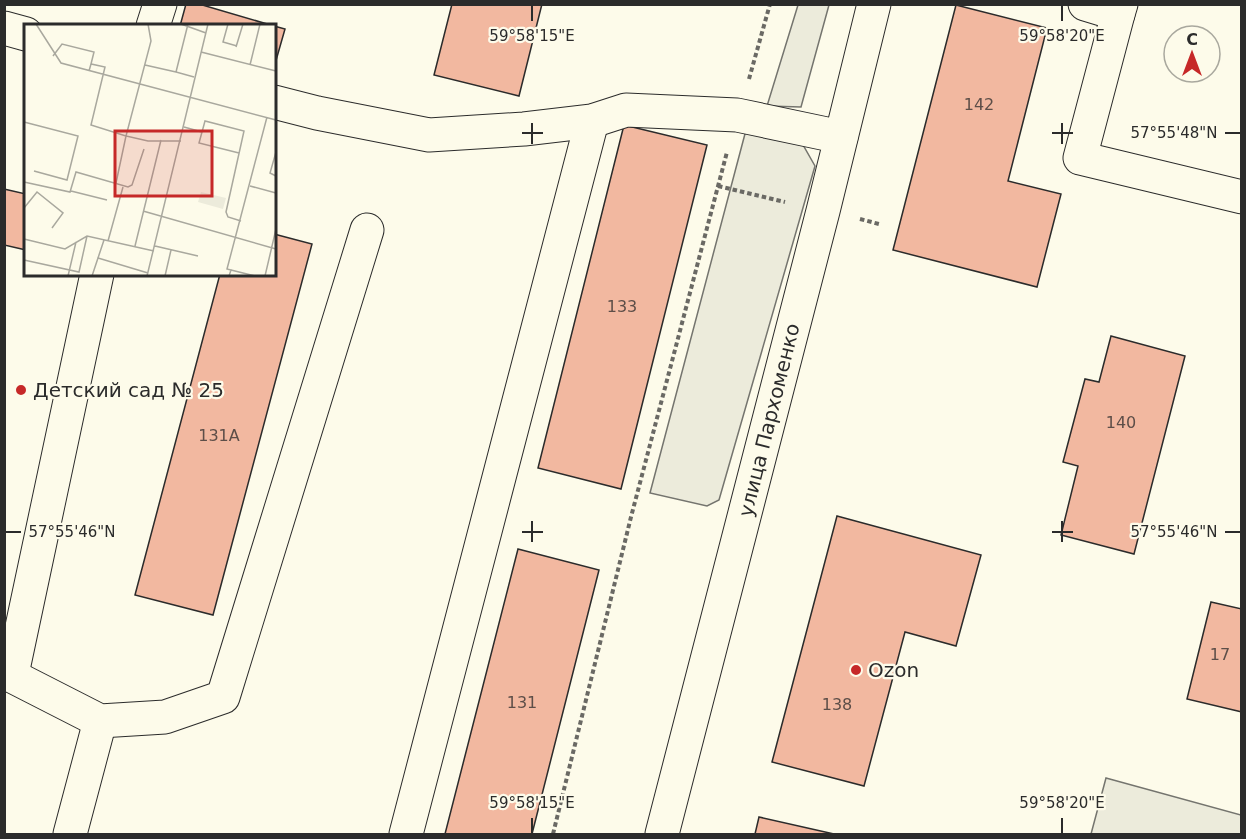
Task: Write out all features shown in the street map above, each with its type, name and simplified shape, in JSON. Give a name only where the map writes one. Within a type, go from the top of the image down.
[{"type":"street","points":[[154,24],[160,4]]},
{"type":"street","name":"улица Пархоменко","points":[[662,834],[874,4]]},
{"type":"street","points":[[1085,4],[1120,9],[1080,158],[1242,197]]},
{"type":"street","points":[[4,28],[24,33]]},
{"type":"street","points":[[276,103],[429,135],[524,129],[592,121],[626,110],[737,115],[841,137]]},
{"type":"street","points":[[406,834],[592,121]]},
{"type":"street","points":[[97,276],[8,673],[100,721],[165,717],[223,697],[367,230]]},
{"type":"street","points":[[70,834],[100,721]]},
{"type":"path","points":[[553,834],[631,517],[737,115],[756,60],[770,4]]},
{"type":"shaded area","points":[[798,5],[829,5],[801,107],[767,106]]},
{"type":"shaded area","points":[[746,130],[803,145],[815,166],[719,500],[707,506],[650,493]]},
{"type":"shaded area","points":[[1106,778],[1241,815],[1241,834],[1091,834]]},
{"type":"building","points":[[186,4],[199,4],[267,24],[181,24]]},
{"type":"building","points":[[452,4],[542,4],[519,96],[434,75]]},
{"type":"building","points":[[956,5],[1047,28],[1008,181],[1061,194],[1037,287],[893,250]]},
{"type":"building","points":[[276,27],[285,29],[276,60]]},
{"type":"building","points":[[624,125],[707,145],[621,489],[538,468]]},
{"type":"building","points":[[4,189],[24,194],[24,250],[4,245]]},
{"type":"building","points":[[276,235],[312,244],[213,615],[135,595],[219,276],[276,276]]},
{"type":"building","points":[[1111,336],[1185,356],[1134,554],[1061,535],[1078,466],[1063,462],[1085,379],[1099,382]]},
{"type":"building","points":[[837,516],[981,555],[956,646],[905,632],[864,786],[772,762]]},
{"type":"building","points":[[518,549],[599,570],[532,834],[445,834]]},
{"type":"building","points":[[1211,602],[1242,609],[1242,712],[1187,699]]},
{"type":"building","points":[[759,817],[834,834],[755,834]]},
{"type":"place","name":"Детский сад № 25","points":[[21,390]]},
{"type":"place","name":"Ozon","points":[[856,670]]}]
